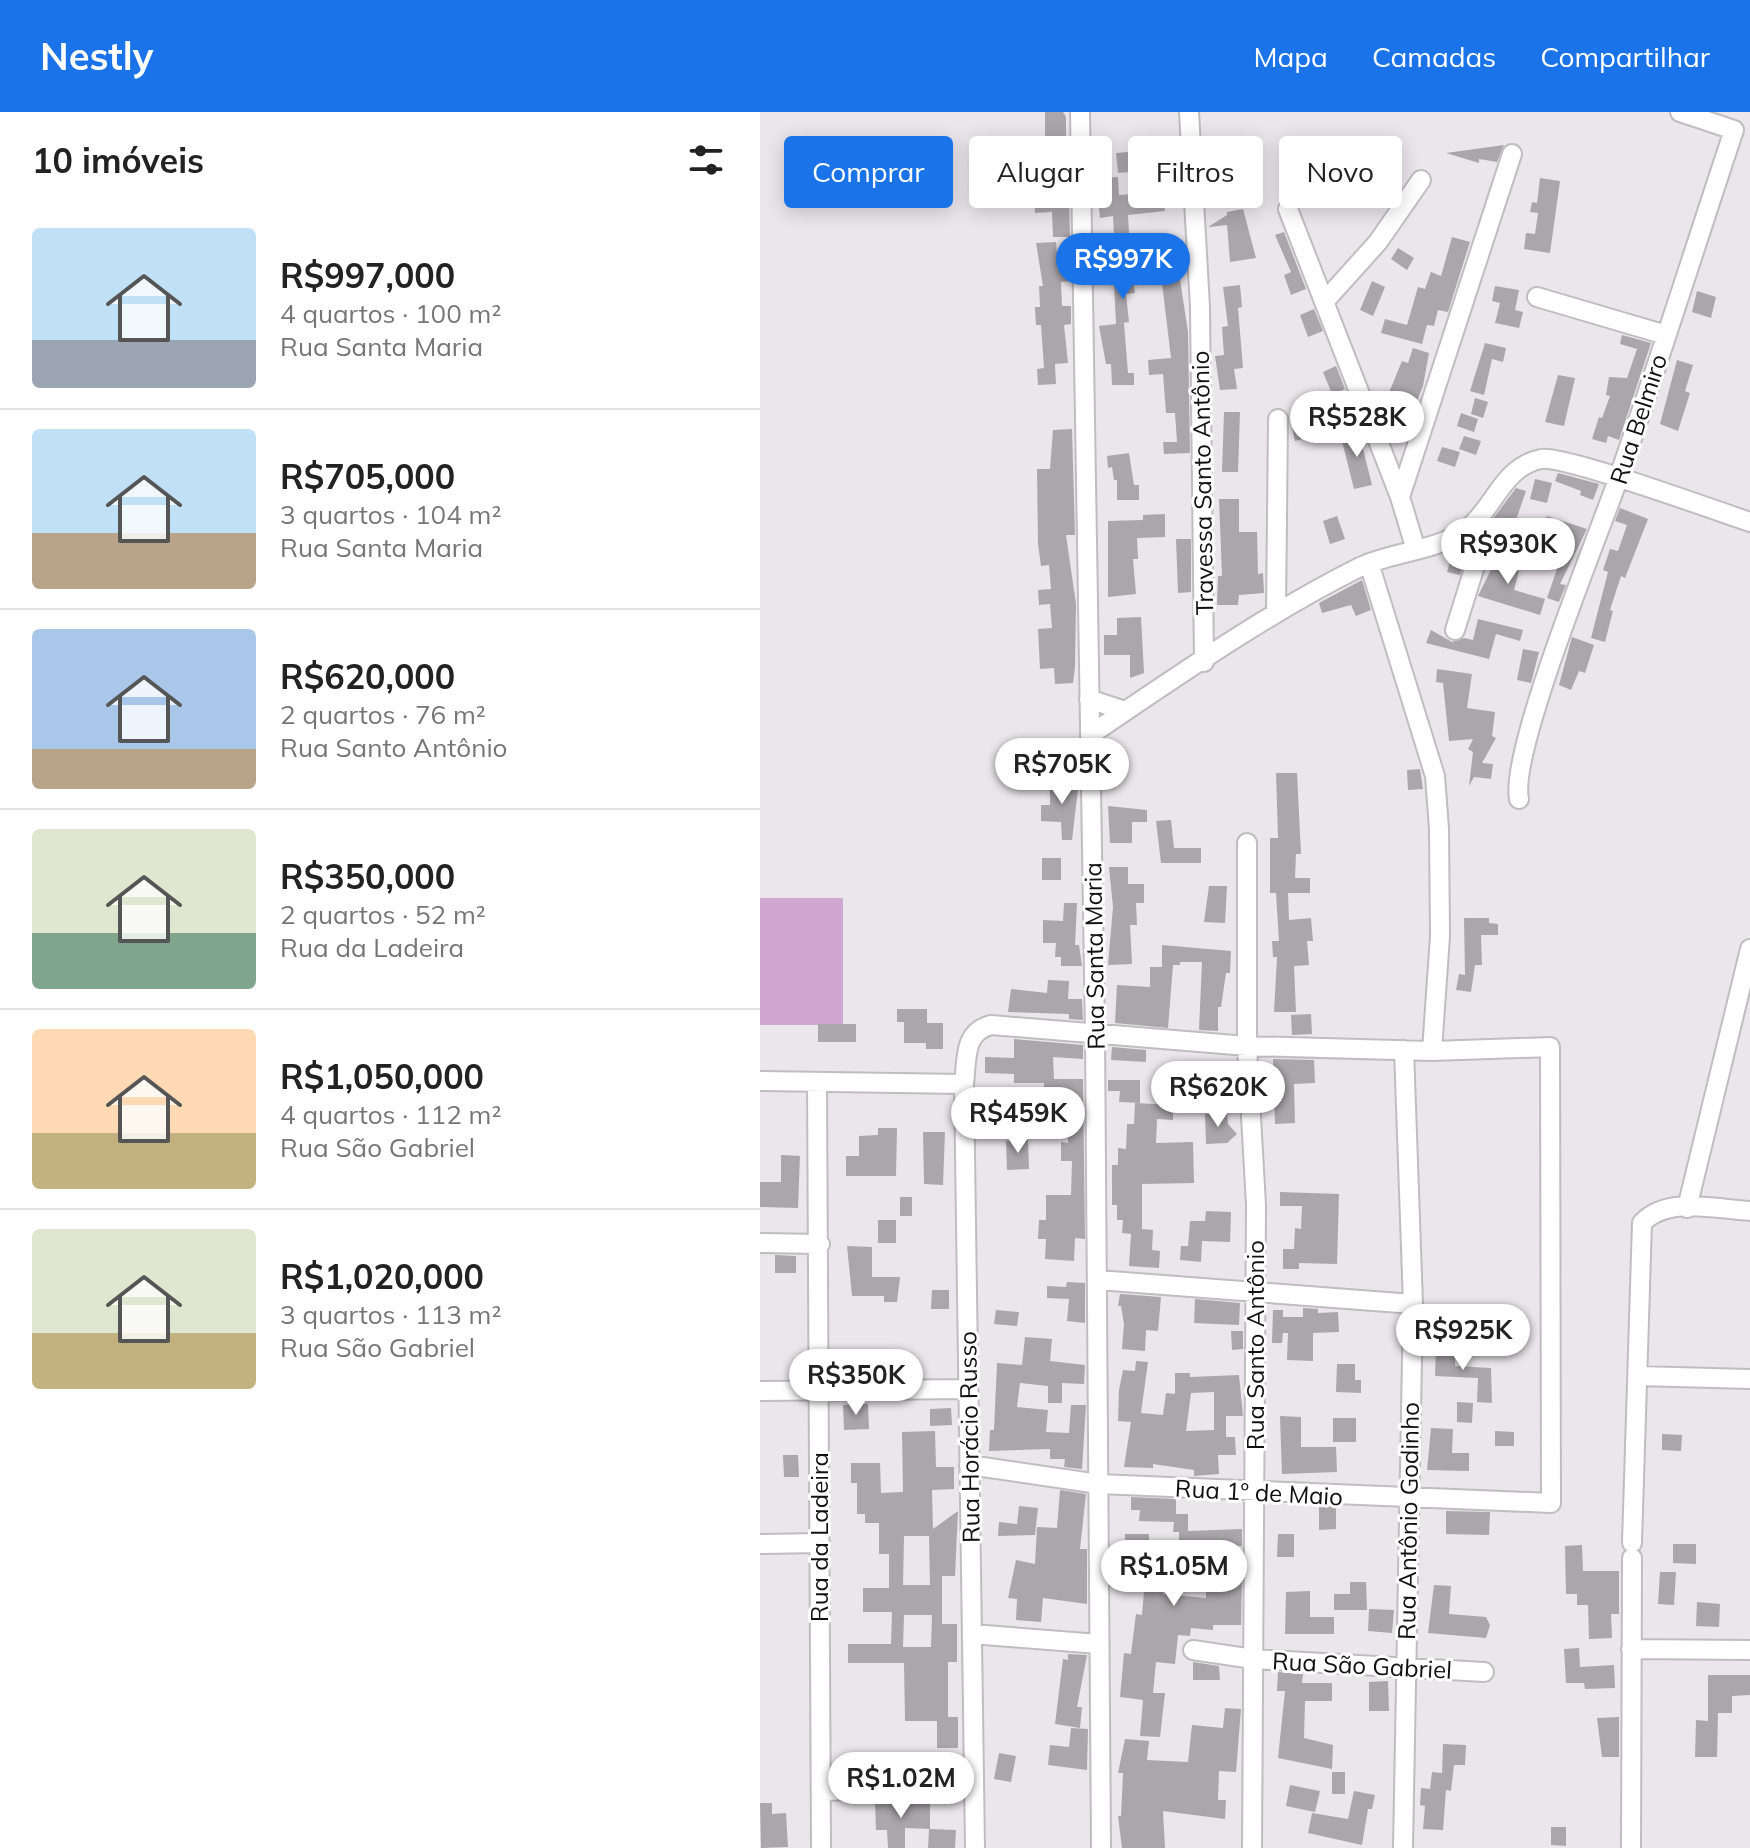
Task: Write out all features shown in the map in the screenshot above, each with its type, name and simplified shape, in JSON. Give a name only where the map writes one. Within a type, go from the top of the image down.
[{"type":"street","name":"Rua Santa Maria","points":[[1080,112],[1098,1280],[1101,1848]]},
{"type":"street","name":"Travessa Santo Antônio","points":[[1189,112],[1200,307],[1204,662]]},
{"type":"street","name":"Rua Belmiro","points":[[1519,799],[1516,785],[1535,715],[1618,480],[1734,130],[1680,112]]},
{"type":"street","points":[[1400,497],[1512,154]]},
{"type":"street","points":[[1324,302],[1378,242],[1421,180]]},
{"type":"street","points":[[1288,209],[1400,497],[1416,550]]},
{"type":"street","points":[[1537,297],[1666,335]]},
{"type":"street","points":[[1276,613],[1278,419]]},
{"type":"street","points":[[1090,735],[1276,613],[1369,563],[1416,550],[1467,529],[1503,483],[1540,459],[1561,460],[1750,522]]},
{"type":"street","points":[[1455,630],[1479,553],[1467,529]]},
{"type":"street","points":[[1095,1033],[1247,1046],[1432,1051],[1440,936],[1435,776],[1369,563]]},
{"type":"street","points":[[1089,699],[1125,711]]},
{"type":"street","name":"Rua Santo Antônio","points":[[1247,843],[1247,1046],[1256,1205],[1252,1848]]},
{"type":"street","points":[[1687,1208],[1750,949]]},
{"type":"street","name":"Rua Horácio Russo","points":[[975,1848],[964,1084],[968,1042],[978,1029],[991,1025],[1095,1033]]},
{"type":"street","name":"Rua 1º de Maio","points":[[969,1465],[1099,1484],[1551,1503],[1550,1047],[1432,1051]]},
{"type":"street","name":"Rua Antônio Godinho","points":[[1403,1848],[1413,1304],[1404,1050]]},
{"type":"street","points":[[760,1081],[964,1084]]},
{"type":"street","name":"Rua da Ladeira","points":[[817,1082],[821,1848]]},
{"type":"street","points":[[1631,1848],[1632,1550],[1642,1223],[1654,1210],[1750,1211]]},
{"type":"street","points":[[760,1243],[820,1244]]},
{"type":"street","points":[[1098,1280],[1413,1304]]},
{"type":"street","points":[[1638,1376],[1750,1379]]},
{"type":"street","points":[[760,1391],[968,1389]]},
{"type":"street","points":[[760,1544],[820,1543]]},
{"type":"street","points":[[972,1634],[1099,1644]]},
{"type":"street","points":[[1631,1649],[1750,1650]]},
{"type":"street","name":"Rua São Gabriel","points":[[1193,1650],[1253,1659],[1484,1672]]},
{"type":"street","points":[[821,1791],[974,1787]]},
{"type":"shaded area","points":[[760,898],[843,898],[843,1025],[760,1025]]},
{"type":"building","points":[[1045,112],[1063,112],[1066,136],[1045,136]]},
{"type":"building","points":[[1504,145],[1497,162],[1479,159],[1479,163],[1446,153]]},
{"type":"building","points":[[1128,152],[1128,172],[1118,173],[1116,153]]},
{"type":"building","points":[[1112,177],[1118,177],[1119,195],[1128,194],[1128,208],[1165,208],[1165,211],[1128,215],[1129,233],[1114,235],[1113,216],[1100,218],[1099,208],[1112,208]]},
{"type":"building","points":[[1540,178],[1560,181],[1550,253],[1524,249],[1526,233],[1535,234],[1538,213],[1530,212],[1532,202],[1537,203]]},
{"type":"building","points":[[1035,208],[1069,208],[1070,237],[1053,237],[1052,212],[1035,213]]},
{"type":"building","points":[[1243,209],[1256,258],[1230,262],[1227,225],[1208,227],[1227,212]]},
{"type":"building","points":[[1284,232],[1306,289],[1291,295],[1284,275],[1291,272],[1275,235]]},
{"type":"building","points":[[1452,237],[1470,242],[1448,312],[1438,310],[1434,326],[1427,325],[1422,344],[1381,333],[1385,319],[1407,325],[1418,287],[1425,289],[1431,272],[1441,276]]},
{"type":"building","points":[[1056,242],[1058,264],[1070,263],[1071,281],[1061,282],[1062,306],[1071,306],[1071,324],[1064,325],[1068,363],[1055,364],[1056,384],[1038,385],[1037,369],[1044,368],[1041,325],[1036,325],[1035,307],[1040,307],[1039,286],[1043,286],[1036,243]]},
{"type":"building","points":[[1398,248],[1414,258],[1407,270],[1391,259]]},
{"type":"building","points":[[1179,273],[1188,332],[1190,453],[1164,454],[1163,442],[1177,442],[1175,413],[1166,413],[1163,374],[1149,375],[1148,360],[1171,358],[1162,283],[1167,282],[1166,275]]},
{"type":"building","points":[[1133,281],[1135,293],[1126,294],[1129,322],[1116,324],[1114,283]]},
{"type":"building","points":[[1372,281],[1385,287],[1373,316],[1360,310]]},
{"type":"building","points":[[1240,285],[1242,307],[1238,308],[1243,368],[1234,369],[1237,389],[1220,390],[1215,356],[1224,355],[1222,327],[1228,326],[1223,287]]},
{"type":"building","points":[[1495,286],[1519,290],[1515,310],[1523,312],[1519,328],[1495,323],[1500,303],[1492,301]]},
{"type":"building","points":[[1697,291],[1716,297],[1711,318],[1692,312]]},
{"type":"building","points":[[1314,309],[1323,331],[1308,337],[1300,315]]},
{"type":"building","points":[[1124,323],[1128,373],[1134,373],[1134,385],[1112,385],[1111,364],[1106,364],[1099,326]]},
{"type":"building","points":[[1622,335],[1651,343],[1619,440],[1608,436],[1606,443],[1592,439],[1610,396],[1606,395],[1609,377],[1627,378],[1637,349],[1620,344]]},
{"type":"building","points":[[1485,343],[1506,348],[1503,362],[1492,359],[1484,395],[1470,391]]},
{"type":"building","points":[[1413,348],[1429,353],[1423,386],[1407,426],[1391,422],[1398,398],[1388,395],[1402,361],[1408,363]]},
{"type":"building","points":[[1677,360],[1693,365],[1685,391],[1690,393],[1678,431],[1660,424]]},
{"type":"building","points":[[1336,366],[1345,389],[1332,394],[1323,372]]},
{"type":"building","points":[[1558,375],[1575,378],[1564,426],[1545,422]]},
{"type":"building","points":[[1475,398],[1488,402],[1483,418],[1471,414]]},
{"type":"building","points":[[1311,411],[1314,436],[1295,441],[1290,417]]},
{"type":"building","points":[[1224,412],[1240,412],[1238,472],[1222,472]]},
{"type":"building","points":[[1461,413],[1478,419],[1474,432],[1457,426]]},
{"type":"building","points":[[1360,428],[1367,444],[1362,445],[1372,485],[1354,489],[1342,441],[1348,439],[1346,432]]},
{"type":"building","points":[[1072,429],[1075,535],[1066,535],[1076,604],[1075,667],[1073,683],[1055,684],[1054,668],[1040,669],[1038,629],[1052,628],[1050,604],[1039,605],[1038,590],[1051,589],[1049,565],[1041,566],[1038,544],[1037,469],[1050,469],[1053,430]]},
{"type":"building","points":[[1464,436],[1481,441],[1476,455],[1459,449]]},
{"type":"building","points":[[1442,447],[1460,452],[1455,467],[1437,461]]},
{"type":"building","points":[[1129,453],[1134,485],[1139,485],[1139,500],[1117,500],[1117,480],[1114,480],[1112,467],[1108,468],[1107,456]]},
{"type":"building","points":[[1558,473],[1599,484],[1593,500],[1580,495],[1581,491],[1555,481]]},
{"type":"building","points":[[1535,479],[1552,483],[1547,503],[1530,499]]},
{"type":"building","points":[[1516,488],[1526,491],[1516,520],[1521,522],[1512,547],[1488,539],[1493,525],[1489,524]]},
{"type":"building","points":[[1219,499],[1239,499],[1239,532],[1257,532],[1258,574],[1263,573],[1264,593],[1239,595],[1238,605],[1217,605],[1218,576],[1222,576]]},
{"type":"building","points":[[1620,508],[1648,519],[1625,578],[1621,576],[1610,610],[1613,611],[1605,642],[1591,638],[1608,572],[1603,570],[1610,549],[1618,551],[1627,525],[1615,521]]},
{"type":"building","points":[[1165,514],[1165,537],[1137,538],[1138,559],[1133,559],[1136,594],[1108,597],[1108,521],[1143,520],[1143,515]]},
{"type":"building","points":[[1337,516],[1345,539],[1330,544],[1323,521]]},
{"type":"building","points":[[1547,516],[1587,529],[1560,584],[1566,585],[1559,602],[1547,598],[1566,543],[1541,534]]},
{"type":"building","points":[[1176,539],[1191,539],[1191,592],[1178,593]]},
{"type":"building","points":[[1503,545],[1515,549],[1508,568],[1519,571],[1514,590],[1545,599],[1540,615],[1478,596]]},
{"type":"building","points":[[1457,549],[1466,554],[1460,575],[1447,572],[1453,551]]},
{"type":"building","points":[[1362,580],[1371,610],[1356,616],[1351,605],[1322,613],[1319,603]]},
{"type":"building","points":[[1141,617],[1144,673],[1130,678],[1130,655],[1104,655],[1104,635],[1117,635],[1117,618]]},
{"type":"building","points":[[1478,619],[1523,630],[1520,641],[1496,634],[1489,659],[1426,643],[1431,630],[1452,642],[1464,638],[1473,640]]},
{"type":"building","points":[[1572,637],[1594,645],[1585,673],[1579,671],[1571,690],[1559,685]]},
{"type":"building","points":[[1523,649],[1539,652],[1531,683],[1517,680]]},
{"type":"building","points":[[1437,669],[1472,674],[1467,708],[1495,712],[1492,736],[1496,738],[1482,763],[1493,764],[1491,779],[1474,777],[1469,786],[1473,752],[1468,749],[1473,739],[1449,741],[1443,683],[1436,682]]},
{"type":"building","points":[[1420,769],[1423,789],[1408,790],[1407,770]]},
{"type":"building","points":[[1276,773],[1297,773],[1301,854],[1296,854],[1295,878],[1310,878],[1310,893],[1288,893],[1289,920],[1311,918],[1313,941],[1307,941],[1309,965],[1294,966],[1296,1012],[1274,1012],[1277,957],[1273,957],[1272,941],[1279,941],[1276,893],[1270,893],[1270,838],[1278,838]]},
{"type":"building","points":[[1050,781],[1079,781],[1072,840],[1062,840],[1061,822],[1041,821],[1041,805],[1050,805]]},
{"type":"building","points":[[1108,806],[1147,810],[1147,822],[1132,822],[1132,843],[1110,843]]},
{"type":"building","points":[[1171,820],[1174,848],[1201,848],[1201,863],[1161,863],[1156,821]]},
{"type":"building","points":[[1042,858],[1061,858],[1061,880],[1042,880]]},
{"type":"building","points":[[1109,867],[1128,867],[1128,884],[1144,884],[1144,903],[1136,903],[1137,925],[1130,925],[1132,964],[1108,965],[1113,907]]},
{"type":"building","points":[[1209,886],[1227,886],[1225,923],[1204,922]]},
{"type":"building","points":[[1064,903],[1077,903],[1075,945],[1079,945],[1082,966],[1061,966],[1061,957],[1055,957],[1056,943],[1043,943],[1043,920],[1063,921]]},
{"type":"building","points":[[1464,918],[1489,918],[1489,923],[1498,924],[1498,935],[1481,935],[1482,965],[1475,965],[1471,992],[1456,990],[1459,974],[1465,975]]},
{"type":"building","points":[[1162,945],[1231,951],[1230,973],[1226,973],[1221,1007],[1218,1007],[1218,1031],[1199,1030],[1202,962],[1173,965],[1168,1028],[1115,1023],[1117,985],[1150,987],[1150,967],[1162,967]]},
{"type":"building","points":[[1048,980],[1069,981],[1068,999],[1082,999],[1083,1020],[1069,1019],[1069,1014],[1008,1012],[1011,989],[1047,993]]},
{"type":"building","points":[[897,1009],[927,1009],[927,1023],[943,1023],[943,1049],[926,1049],[926,1043],[904,1043],[904,1022],[897,1022]]},
{"type":"building","points":[[1311,1014],[1312,1034],[1292,1035],[1291,1015]]},
{"type":"building","points":[[818,1024],[856,1024],[856,1042],[818,1042]]},
{"type":"building","points":[[1014,1039],[1083,1045],[1083,1059],[1053,1057],[1054,1079],[1083,1079],[1085,1239],[1075,1238],[1074,1261],[1045,1259],[1046,1239],[1038,1239],[1039,1220],[1046,1220],[1046,1195],[1071,1195],[1072,1161],[1061,1161],[1061,1142],[1068,1143],[1068,1100],[1044,1100],[1044,1083],[1014,1083],[1014,1074],[985,1073],[985,1057],[1014,1058]]},
{"type":"building","points":[[1112,1047],[1146,1050],[1146,1062],[1111,1060]]},
{"type":"building","points":[[1273,1059],[1314,1060],[1315,1083],[1294,1084],[1295,1123],[1275,1124]]},
{"type":"building","points":[[1108,1080],[1140,1080],[1140,1103],[1119,1102],[1120,1091],[1108,1091]]},
{"type":"building","points":[[1135,1103],[1173,1105],[1173,1120],[1157,1119],[1156,1143],[1193,1142],[1194,1183],[1142,1184],[1142,1229],[1153,1230],[1152,1250],[1160,1251],[1159,1268],[1129,1266],[1131,1234],[1122,1233],[1123,1220],[1117,1220],[1117,1205],[1112,1205],[1112,1165],[1118,1165],[1118,1148],[1126,1149],[1127,1124],[1134,1124]]},
{"type":"building","points":[[1227,1113],[1228,1124],[1237,1134],[1227,1143],[1206,1144],[1205,1114]]},
{"type":"building","points":[[878,1128],[897,1128],[896,1176],[846,1176],[846,1156],[859,1156],[859,1136],[878,1135]]},
{"type":"building","points":[[923,1132],[945,1132],[943,1185],[924,1184]]},
{"type":"building","points":[[1028,1140],[1029,1169],[1007,1170],[1006,1141]]},
{"type":"building","points":[[781,1155],[800,1156],[798,1208],[760,1207],[760,1182],[781,1182]]},
{"type":"building","points":[[1280,1192],[1339,1194],[1337,1264],[1299,1263],[1299,1269],[1283,1269],[1283,1249],[1294,1249],[1295,1228],[1301,1229],[1302,1206],[1280,1206]]},
{"type":"building","points":[[900,1197],[912,1197],[912,1216],[900,1216]]},
{"type":"building","points":[[1206,1211],[1231,1212],[1230,1242],[1202,1241],[1201,1262],[1180,1260],[1181,1246],[1188,1246],[1190,1221],[1205,1221]]},
{"type":"building","points":[[878,1220],[896,1220],[896,1243],[878,1243]]},
{"type":"building","points":[[847,1246],[872,1247],[872,1277],[900,1277],[897,1302],[884,1302],[884,1296],[852,1296]]},
{"type":"building","points":[[775,1255],[796,1256],[796,1273],[775,1273]]},
{"type":"building","points":[[1067,1282],[1085,1283],[1085,1323],[1067,1321],[1069,1299],[1047,1298],[1047,1286],[1066,1287]]},
{"type":"building","points":[[932,1290],[949,1290],[949,1309],[931,1309]]},
{"type":"building","points":[[1120,1294],[1161,1297],[1158,1331],[1146,1330],[1145,1351],[1122,1349],[1124,1324],[1121,1306],[1118,1306]]},
{"type":"building","points":[[1195,1299],[1240,1303],[1239,1325],[1194,1323]]},
{"type":"building","points":[[1303,1308],[1318,1309],[1318,1313],[1338,1312],[1339,1332],[1313,1333],[1313,1361],[1287,1360],[1288,1333],[1283,1333],[1282,1343],[1272,1343],[1273,1310],[1283,1310],[1283,1317],[1303,1317]]},
{"type":"building","points":[[996,1310],[1019,1312],[1017,1326],[994,1324]]},
{"type":"building","points":[[1231,1331],[1243,1331],[1243,1349],[1232,1350]]},
{"type":"building","points":[[1025,1337],[1052,1339],[1050,1361],[1085,1365],[1084,1384],[1062,1383],[1062,1403],[1048,1403],[1048,1386],[1020,1383],[1017,1407],[1048,1410],[1046,1432],[1069,1433],[1071,1405],[1086,1405],[1082,1469],[1064,1467],[1065,1459],[1050,1459],[1050,1449],[989,1451],[990,1430],[994,1430],[997,1363],[1022,1365]]},
{"type":"building","points":[[1436,1345],[1456,1346],[1455,1366],[1491,1368],[1492,1403],[1477,1402],[1478,1378],[1435,1376]]},
{"type":"building","points":[[1136,1361],[1148,1362],[1141,1413],[1163,1415],[1166,1393],[1175,1394],[1175,1373],[1190,1373],[1190,1377],[1239,1375],[1243,1416],[1226,1416],[1226,1437],[1235,1437],[1236,1455],[1218,1455],[1219,1474],[1194,1476],[1194,1470],[1153,1464],[1153,1468],[1124,1467],[1131,1422],[1118,1421],[1119,1390],[1123,1370],[1135,1371]],"holes":[[[1214,1392],[1214,1430],[1186,1431],[1191,1393]]]},
{"type":"building","points":[[1337,1364],[1355,1364],[1355,1380],[1361,1380],[1361,1393],[1336,1392]]},
{"type":"building","points":[[1457,1402],[1473,1403],[1472,1423],[1457,1422]]},
{"type":"building","points":[[868,1404],[869,1429],[844,1430],[843,1405]]},
{"type":"building","points":[[951,1408],[952,1425],[930,1426],[930,1409]]},
{"type":"building","points":[[1280,1416],[1301,1417],[1301,1447],[1336,1447],[1337,1472],[1282,1474]]},
{"type":"building","points":[[1333,1418],[1356,1418],[1356,1442],[1333,1442]]},
{"type":"building","points":[[1431,1428],[1453,1429],[1452,1453],[1469,1453],[1469,1471],[1427,1470]]},
{"type":"building","points":[[935,1431],[936,1467],[954,1467],[954,1489],[932,1490],[933,1529],[958,1511],[955,1576],[942,1576],[942,1624],[957,1624],[957,1662],[948,1662],[948,1717],[958,1717],[958,1748],[937,1748],[937,1721],[905,1721],[904,1663],[848,1663],[848,1644],[891,1644],[892,1612],[863,1612],[863,1588],[889,1588],[889,1554],[879,1554],[879,1523],[865,1523],[865,1514],[857,1514],[857,1483],[851,1483],[851,1463],[880,1463],[881,1493],[903,1492],[902,1432]],"holes":[[[904,1536],[929,1536],[930,1585],[903,1585]],[[904,1615],[932,1615],[931,1647],[903,1647]]]},
{"type":"building","points":[[1495,1431],[1514,1432],[1514,1446],[1495,1446]]},
{"type":"building","points":[[1662,1434],[1682,1435],[1681,1451],[1662,1450]]},
{"type":"building","points":[[783,1455],[798,1455],[799,1477],[784,1477]]},
{"type":"building","points":[[1060,1490],[1086,1494],[1080,1549],[1087,1549],[1087,1604],[1043,1598],[1041,1622],[1016,1620],[1017,1599],[1008,1598],[1016,1560],[1035,1564],[1037,1527],[1057,1528]]},
{"type":"building","points":[[1131,1497],[1176,1499],[1176,1514],[1188,1514],[1188,1531],[1242,1529],[1242,1546],[1223,1545],[1223,1579],[1242,1578],[1241,1625],[1213,1625],[1213,1630],[1191,1628],[1190,1636],[1178,1635],[1175,1664],[1156,1662],[1153,1693],[1165,1693],[1160,1737],[1140,1736],[1143,1700],[1120,1697],[1124,1653],[1131,1654],[1136,1614],[1142,1615],[1144,1591],[1118,1589],[1119,1571],[1164,1574],[1163,1594],[1206,1598],[1206,1555],[1179,1554],[1179,1532],[1173,1532],[1174,1522],[1139,1521],[1140,1510],[1131,1510]]},
{"type":"building","points":[[1319,1505],[1336,1506],[1336,1529],[1319,1530]]},
{"type":"building","points":[[1019,1506],[1038,1508],[1035,1535],[998,1536],[999,1522],[1017,1524]]},
{"type":"building","points":[[1446,1511],[1490,1512],[1489,1535],[1446,1534]]},
{"type":"building","points":[[1125,1534],[1149,1534],[1149,1554],[1125,1553]]},
{"type":"building","points":[[1278,1534],[1294,1534],[1294,1557],[1277,1557]]},
{"type":"building","points":[[1673,1544],[1696,1544],[1696,1564],[1673,1563]]},
{"type":"building","points":[[1582,1545],[1583,1571],[1619,1571],[1619,1614],[1611,1614],[1612,1638],[1589,1639],[1588,1605],[1577,1605],[1577,1594],[1566,1594],[1565,1546]]},
{"type":"building","points":[[1660,1572],[1676,1572],[1674,1605],[1658,1604]]},
{"type":"building","points":[[1350,1582],[1366,1582],[1367,1610],[1334,1610],[1334,1594],[1350,1594]]},
{"type":"building","points":[[1434,1585],[1451,1586],[1449,1614],[1486,1617],[1490,1625],[1486,1638],[1428,1633]]},
{"type":"building","points":[[1310,1591],[1310,1617],[1334,1617],[1334,1634],[1285,1634],[1286,1592]]},
{"type":"building","points":[[1697,1602],[1720,1604],[1719,1627],[1696,1626]]},
{"type":"building","points":[[1369,1609],[1394,1610],[1392,1633],[1368,1631]]},
{"type":"building","points":[[1579,1648],[1580,1667],[1614,1665],[1615,1688],[1585,1689],[1584,1683],[1566,1683],[1564,1649]]},
{"type":"building","points":[[1068,1654],[1087,1655],[1077,1707],[1082,1707],[1080,1728],[1055,1724],[1063,1659],[1068,1660]]},
{"type":"building","points":[[1193,1662],[1219,1666],[1220,1680],[1193,1680]]},
{"type":"building","points":[[1278,1672],[1303,1674],[1302,1683],[1332,1683],[1332,1701],[1305,1701],[1304,1738],[1333,1745],[1332,1769],[1278,1758],[1285,1691],[1277,1691]]},
{"type":"building","points":[[1708,1675],[1750,1675],[1750,1695],[1732,1696],[1732,1713],[1718,1713],[1717,1757],[1695,1757],[1696,1720],[1708,1721]]},
{"type":"building","points":[[1388,1681],[1389,1711],[1369,1711],[1369,1682]]},
{"type":"building","points":[[1225,1708],[1241,1709],[1236,1772],[1219,1771],[1218,1800],[1226,1800],[1225,1819],[1163,1811],[1165,1848],[1122,1848],[1118,1816],[1121,1816],[1123,1773],[1118,1773],[1125,1739],[1149,1741],[1147,1760],[1188,1762],[1192,1725],[1223,1728]]},
{"type":"building","points":[[1619,1717],[1619,1757],[1602,1757],[1597,1718]]},
{"type":"building","points":[[1071,1728],[1088,1729],[1087,1770],[1048,1765],[1050,1745],[1069,1747]]},
{"type":"building","points":[[1443,1744],[1466,1745],[1465,1765],[1454,1765],[1451,1791],[1446,1790],[1443,1830],[1423,1829],[1425,1806],[1420,1805],[1421,1788],[1430,1789],[1432,1772],[1442,1773]]},
{"type":"building","points":[[999,1753],[1016,1756],[1011,1782],[994,1779]]},
{"type":"building","points":[[1332,1772],[1345,1772],[1345,1794],[1332,1794]]},
{"type":"building","points":[[1290,1785],[1320,1791],[1315,1812],[1286,1806]]},
{"type":"building","points":[[1354,1791],[1375,1795],[1372,1809],[1368,1809],[1362,1845],[1308,1833],[1312,1813],[1348,1819]]},
{"type":"building","points":[[875,1802],[930,1804],[930,1829],[905,1828],[905,1848],[888,1848],[887,1830],[876,1830]]},
{"type":"building","points":[[760,1803],[772,1803],[772,1814],[786,1813],[788,1847],[761,1848]]},
{"type":"building","points":[[1551,1827],[1566,1827],[1566,1846],[1551,1845]]},
{"type":"building","points":[[929,1829],[956,1830],[955,1848],[928,1848]]}]
